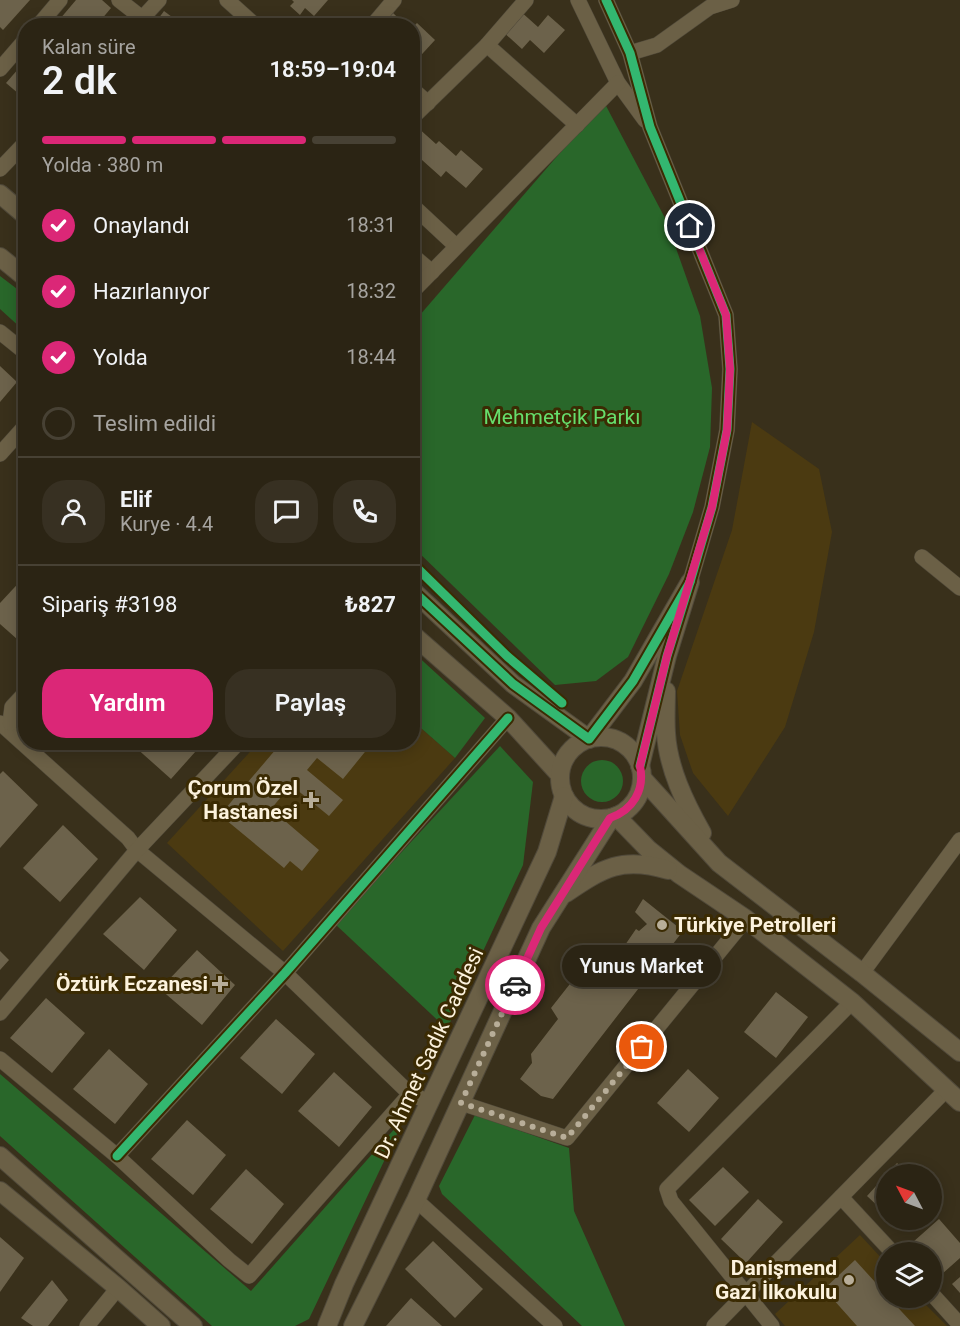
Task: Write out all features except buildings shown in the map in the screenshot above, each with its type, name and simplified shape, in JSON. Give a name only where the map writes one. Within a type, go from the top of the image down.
[{"type":"street","points":[[45,18],[60,0]]},
{"type":"street","points":[[119,0],[135,18]]},
{"type":"street","points":[[142,18],[159,0]]},
{"type":"street","points":[[227,0],[247,18]]},
{"type":"street","points":[[379,18],[394,0]]},
{"type":"street","points":[[420,110],[487,45],[526,0]]},
{"type":"street","points":[[578,0],[618,82],[650,127]]},
{"type":"street","points":[[353,1326],[416,1200],[541,928],[613,817],[624,811],[637,797],[667,656],[712,507],[727,430],[730,369],[726,315],[650,127],[630,53],[606,0]]},
{"type":"street","points":[[630,53],[657,45],[710,7],[732,0]]},
{"type":"street","points":[[487,45],[577,125]]},
{"type":"street","points":[[0,69],[18,48]]},
{"type":"street","points":[[420,284],[618,82]]},
{"type":"street","points":[[420,96],[428,103]]},
{"type":"street","points":[[0,169],[18,150]]},
{"type":"street","points":[[0,194],[18,209]]},
{"type":"street","points":[[420,212],[456,246]]},
{"type":"street","points":[[0,257],[18,272]]},
{"type":"street","points":[[420,262],[432,272]]},
{"type":"street","points":[[0,332],[18,347]]},
{"type":"street","points":[[0,454],[18,434]]},
{"type":"street","points":[[922,557],[960,588]]},
{"type":"street","points":[[589,739],[633,681],[690,582]]},
{"type":"street","points":[[420,597],[513,684],[589,739]]},
{"type":"street","points":[[420,641],[508,718],[560,775]]},
{"type":"street","points":[[667,656],[666,734],[672,767],[688,809],[719,863]]},
{"type":"street","points":[[4,727],[12,707],[18,701]]},
{"type":"street","points":[[117,1156],[285,973],[508,718]]},
{"type":"street","points":[[4,727],[18,721]]},
{"type":"street","points":[[4,727],[18,740]]},
{"type":"street","points":[[714,1326],[841,1197],[954,1095],[852,1002],[746,919],[679,874],[613,817],[589,817],[570,805],[564,796],[560,775],[569,752],[578,744],[589,739],[610,738],[620,741],[636,756],[641,772],[719,863],[960,1052]]},
{"type":"street","points":[[30,750],[128,838],[137,850],[285,973],[410,1094],[430,1102]]},
{"type":"street","points":[[0,1013],[137,850],[231,750]]},
{"type":"street","name":"Dr. Ahmet Sadık Caddesi","points":[[327,1326],[344,1284],[547,852],[564,796]]},
{"type":"street","points":[[862,973],[960,840]]},
{"type":"street","points":[[559,897],[608,868],[628,864],[646,864],[679,874]]},
{"type":"street","points":[[461,1103],[567,1138],[746,919]]},
{"type":"street","points":[[772,1326],[670,1201],[667,1189],[852,1002]]},
{"type":"street","points":[[0,1059],[117,1156],[249,1276],[410,1094]]},
{"type":"street","points":[[0,1156],[193,1326]]},
{"type":"street","points":[[0,1191],[161,1326]]},
{"type":"street","points":[[841,1197],[883,1242]]},
{"type":"street","points":[[416,1200],[555,1326]]},
{"type":"street","points":[[87,1326],[118,1288]]},
{"type":"street","points":[[942,1305],[960,1325]]},
{"type":"shaded area","points":[[752,422],[819,469],[832,532],[814,632],[785,727],[728,816],[693,773],[680,735],[677,691],[732,530]]},
{"type":"shaded area","name":"Çorum Özel Hastanesi","points":[[420,727],[455,758],[283,951],[167,843],[252,750],[420,750]]},
{"type":"shaded area","name":"Danişmend Gazi İlkokulu","points":[[860,1235],[876,1252],[876,1308],[929,1308],[947,1326],[785,1326],[775,1314]]},
{"type":"green space","name":"Mehmetçik Parkı","points":[[604,102],[666,220],[700,316],[712,388],[710,447],[693,512],[669,574],[628,657],[596,681],[555,685],[420,554],[420,315]]},
{"type":"green space","points":[[0,276],[18,290],[18,325],[0,309]]},
{"type":"green space","points":[[420,658],[485,718],[455,758],[420,727]]},
{"type":"green space","points":[[500,746],[533,782],[523,865],[447,1029],[335,924]]},
{"type":"green space","points":[[602,760],[617,766],[623,781],[617,796],[602,802],[587,796],[581,781],[587,766]]},
{"type":"green space","points":[[0,1074],[251,1291],[405,1117],[309,1319],[295,1326],[212,1326],[0,1136]]},
{"type":"green space","points":[[475,1115],[569,1148],[574,1211],[625,1326],[582,1326],[442,1194],[439,1186]]},
{"type":"cycle path","points":[[606,0],[630,53],[650,127],[726,315],[730,369],[727,430],[712,507],[690,582]]},
{"type":"cycle path","points":[[420,571],[508,657],[562,703]]},
{"type":"cycle path","points":[[420,597],[513,684],[589,739],[633,681],[690,582],[667,656],[640,766]]},
{"type":"cycle path","points":[[117,1156],[285,973],[508,718]]},
{"type":"way so far","points":[[515,985],[461,1103],[567,1138],[642,1047]]},
{"type":"place","name":"Çorum Özel Hastanesi","points":[[311,800]]},
{"type":"place","name":"Türkiye Petrolleri","points":[[662,925]]},
{"type":"place","name":"Öztürk Eczanesi","points":[[220,984]]},
{"type":"place","name":"Yunus Market","points":[[642,1047]]},
{"type":"place","name":"Danişmend Gazi İlkokulu","points":[[849,1280]]},
{"type":"route","points":[[515,985],[541,928],[610,818],[624,811],[637,797],[642,778],[640,766],[667,656],[712,507],[727,430],[730,369],[726,315],[690,226]]}]
